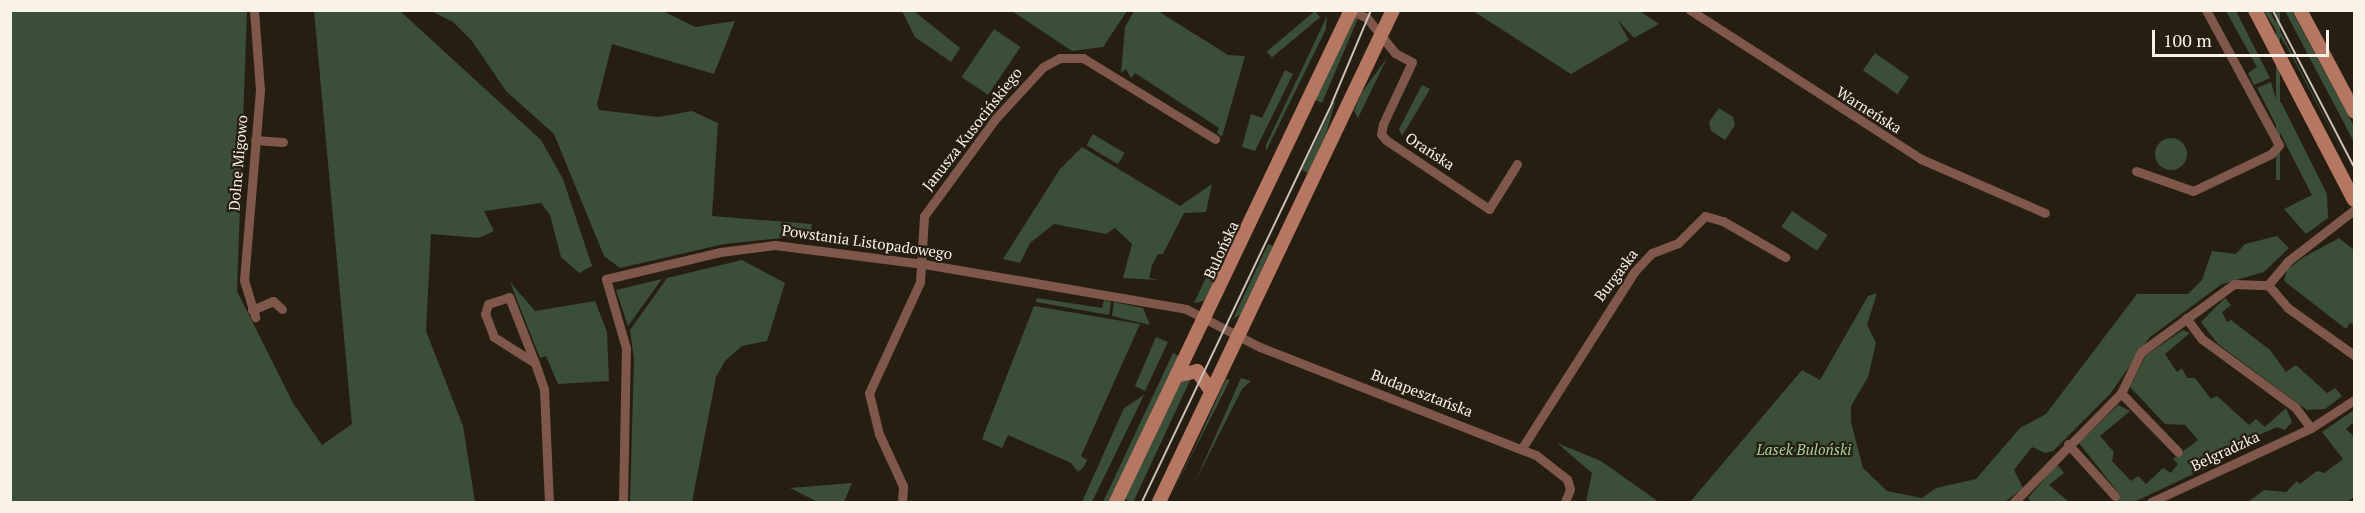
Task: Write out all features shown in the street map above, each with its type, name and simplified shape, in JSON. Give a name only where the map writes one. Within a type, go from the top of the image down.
[{"type":"main road","points":[[1159,502],[1393,10]]},
{"type":"main road","points":[[2255,10],[2355,200]]},
{"type":"main road","points":[[2300,10],[2355,111]]},
{"type":"main road","name":"Bulońska","points":[[1116,502],[1351,11]]},
{"type":"main road","points":[[1176,376],[1197,371],[1211,391]]},
{"type":"street","name":"Dolne Migowo","points":[[254,10],[260,82],[244,290],[254,313],[273,301],[282,309]]},
{"type":"street","name":"Warneńska","points":[[1690,10],[1921,159],[2044,213]]},
{"type":"street","points":[[2136,171],[2193,191],[2271,154],[2279,145],[2206,10]]},
{"type":"street","points":[[1351,11],[1367,18],[1380,37]]},
{"type":"street","name":"Orańska","points":[[1380,37],[1412,62],[1383,124],[1381,134],[1386,140],[1489,209],[1517,164]]},
{"type":"street","name":"Janusza Kusocińskiego","points":[[902,502],[903,486],[871,412],[869,393],[924,264],[927,211],[996,118],[1036,72],[1055,60],[1090,60],[1215,139]]},
{"type":"street","points":[[255,140],[283,142]]},
{"type":"street","points":[[2268,285],[2288,261],[2355,210]]},
{"type":"street","name":"Burgaska","points":[[1522,448],[1615,300],[1652,253],[1678,243],[1705,216],[1723,221],[1785,257]]},
{"type":"street","name":"Powstania Listopadowego","points":[[623,502],[626,348],[606,279],[759,245],[799,246],[924,264],[1179,307],[1206,318],[1238,336]]},
{"type":"street","points":[[2014,502],[2068,444],[2121,393],[2141,352],[2234,284],[2268,285],[2288,308],[2355,355]]},
{"type":"street","points":[[535,363],[494,337],[485,314],[488,304],[509,297],[535,363],[546,402],[549,502]]},
{"type":"street","points":[[2186,318],[2202,339],[2295,407],[2311,428]]},
{"type":"street","name":"Budapesztańska","points":[[1238,336],[1522,448],[1566,479],[1570,489],[1565,502]]},
{"type":"street","name":"Belgradzka","points":[[2121,393],[2178,452]]},
{"type":"street","name":"Belgradzka","points":[[2151,502],[2311,428],[2355,400]]},
{"type":"street","points":[[2068,444],[2115,496]]},
{"type":"green space","points":[[10,11],[247,11],[237,291],[293,403],[322,445],[352,424],[314,11],[400,11],[541,140],[563,179],[592,266],[579,273],[561,257],[550,215],[541,203],[484,211],[494,231],[479,238],[431,234],[426,331],[463,426],[475,502],[11,502]]},
{"type":"green space","points":[[431,11],[663,11],[695,27],[735,21],[714,74],[612,44],[597,104],[599,110],[658,117],[692,111],[718,123],[712,216],[812,224],[810,235],[724,244],[620,268],[604,256],[554,134],[506,91],[472,41],[453,22]]},
{"type":"green space","points":[[902,11],[914,11],[960,48],[951,62],[915,37]]},
{"type":"green space","points":[[1012,11],[1127,11],[1103,47],[1072,51]]},
{"type":"green space","points":[[1134,11],[1158,11],[1228,55],[1245,56],[1222,137],[1217,133],[1219,128],[1135,73],[1131,78],[1126,69],[1121,73],[1125,27]]},
{"type":"green space","points":[[1315,11],[1320,17],[1272,58],[1267,51]]},
{"type":"green space","points":[[1473,11],[1640,11],[1659,24],[1634,38],[1617,19],[1629,40],[1571,74]]},
{"type":"green space","points":[[2226,11],[2236,11],[2270,78],[2254,85],[2248,73],[2257,67]]},
{"type":"green space","points":[[2264,11],[2270,11],[2354,174],[2288,49]]},
{"type":"green space","points":[[2276,11],[2280,11],[2280,180],[2276,180]]},
{"type":"green space","points":[[2285,11],[2292,11],[2354,126],[2354,142]]},
{"type":"green space","points":[[1327,16],[1326,29],[1266,151],[1266,145]]},
{"type":"green space","points":[[1359,16],[1322,103],[1315,100],[1353,18]]},
{"type":"green space","points":[[994,29],[1021,47],[988,95],[962,77]]},
{"type":"green space","points":[[1875,53],[1909,77],[1897,94],[1863,70]]},
{"type":"green space","points":[[1387,58],[1358,118],[1354,111],[1362,92]]},
{"type":"green space","points":[[1285,70],[1293,74],[1255,151],[1242,147],[1251,114],[1262,118]]},
{"type":"green space","points":[[2271,82],[2277,103],[2281,102],[2327,194],[2328,218],[2306,234],[2284,209],[2312,195],[2257,88]]},
{"type":"green space","points":[[1422,85],[1430,89],[1402,136],[1399,129]]},
{"type":"green space","points":[[1336,99],[1326,134],[1308,173],[1302,170]]},
{"type":"green space","points":[[1719,108],[1733,117],[1735,125],[1725,140],[1711,131],[1709,122]]},
{"type":"green space","points":[[1093,134],[1125,153],[1118,164],[1086,145]]},
{"type":"green space","points":[[2171,138],[2183,142],[2187,154],[2183,166],[2171,170],[2159,166],[2155,154],[2159,142]]},
{"type":"green space","points":[[1082,147],[1180,206],[1212,184],[1206,212],[1184,213],[1163,254],[1158,254],[1149,278],[1159,280],[1123,278],[1132,244],[1115,228],[1106,234],[1054,224],[1030,243],[1020,263],[1003,259],[1060,169]]},
{"type":"green space","points":[[1792,211],[1828,235],[1817,251],[1781,227]]},
{"type":"green space","name":"Lasek Buloński","points":[[2277,236],[2289,248],[2264,272],[2222,284],[2150,337],[2110,394],[2053,451],[2045,453],[2032,447],[2014,470],[2023,488],[2005,502],[1690,502],[1802,370],[1820,380],[1868,296],[1877,293],[1867,325],[1876,343],[1868,377],[1851,406],[1851,422],[1863,468],[1887,491],[1922,498],[1936,488],[1976,479],[2020,428],[2046,414],[2137,294],[2188,294],[2202,280],[2212,251],[2236,254],[2245,244]]},
{"type":"green space","points":[[2339,238],[2354,250],[2354,325],[2350,323],[2346,329],[2284,281],[2287,270],[2304,257]]},
{"type":"green space","points":[[1268,244],[1273,246],[1240,315],[1233,319]]},
{"type":"green space","points":[[1221,246],[1219,270],[1204,301],[1194,303]]},
{"type":"green space","points":[[742,260],[785,283],[767,341],[742,346],[725,361],[716,377],[692,502],[630,502],[634,359],[630,330],[667,278]]},
{"type":"green space","points":[[662,279],[628,326],[616,290]]},
{"type":"green space","points":[[510,282],[535,311],[595,301],[607,332],[609,381],[558,384],[546,356],[540,358]]},
{"type":"green space","points":[[1037,298],[1102,308],[1104,300],[1111,302],[1109,315],[1036,302]]},
{"type":"green space","points":[[2225,298],[2231,305],[2222,312],[2227,322],[2231,320],[2270,350],[2286,372],[2296,365],[2327,393],[2335,388],[2342,396],[2325,409],[2307,410],[2218,344],[2201,322]]},
{"type":"green space","points":[[1114,302],[1143,308],[1150,325],[1112,316]]},
{"type":"green space","points":[[1034,306],[1140,324],[1081,456],[1087,460],[1078,472],[1071,463],[1008,435],[1002,448],[982,439]]},
{"type":"green space","points":[[2183,330],[2190,333],[2165,354],[2177,372],[2182,368],[2187,378],[2195,378],[2211,399],[2217,396],[2249,425],[2256,419],[2265,427],[2286,408],[2292,422],[2285,430],[2277,427],[2243,442],[2240,452],[2134,502],[2112,502],[2121,496],[2079,443],[2118,405],[2130,411],[2100,436],[2114,452],[2112,461],[2131,481],[2138,476],[2146,484],[2163,468],[2171,473],[2178,464],[2173,459],[2198,440],[2185,425],[2165,424],[2130,387],[2146,355]]},
{"type":"green space","points":[[1156,337],[1168,342],[1145,391],[1135,386]]},
{"type":"green space","points":[[1173,353],[1179,356],[1109,502],[1103,502]]},
{"type":"green space","points":[[1182,371],[1192,376],[1133,502],[1123,498]]},
{"type":"green space","points":[[1241,378],[1251,381],[1242,389],[1195,482]]},
{"type":"green space","points":[[1226,379],[1230,380],[1168,502],[1196,445]]},
{"type":"green space","points":[[1144,395],[1092,502],[1082,502],[1124,408]]},
{"type":"green space","points":[[2354,410],[2354,422],[2346,429],[2354,437],[2354,497],[2347,502],[2248,502],[2264,490],[2286,492],[2297,481],[2300,484],[2317,471],[2324,473],[2343,459],[2322,432]]},
{"type":"green space","points":[[1557,443],[1601,461],[1659,502],[1586,502],[1592,473]]},
{"type":"green space","points":[[2057,464],[2064,473],[2049,485],[2069,502],[2031,502],[2028,498]]},
{"type":"green space","points":[[852,483],[844,502],[818,502],[790,488]]},
{"type":"tram line","points":[[1142,502],[1332,103],[1371,10]]},
{"type":"tram line","points":[[2273,10],[2354,166]]}]
